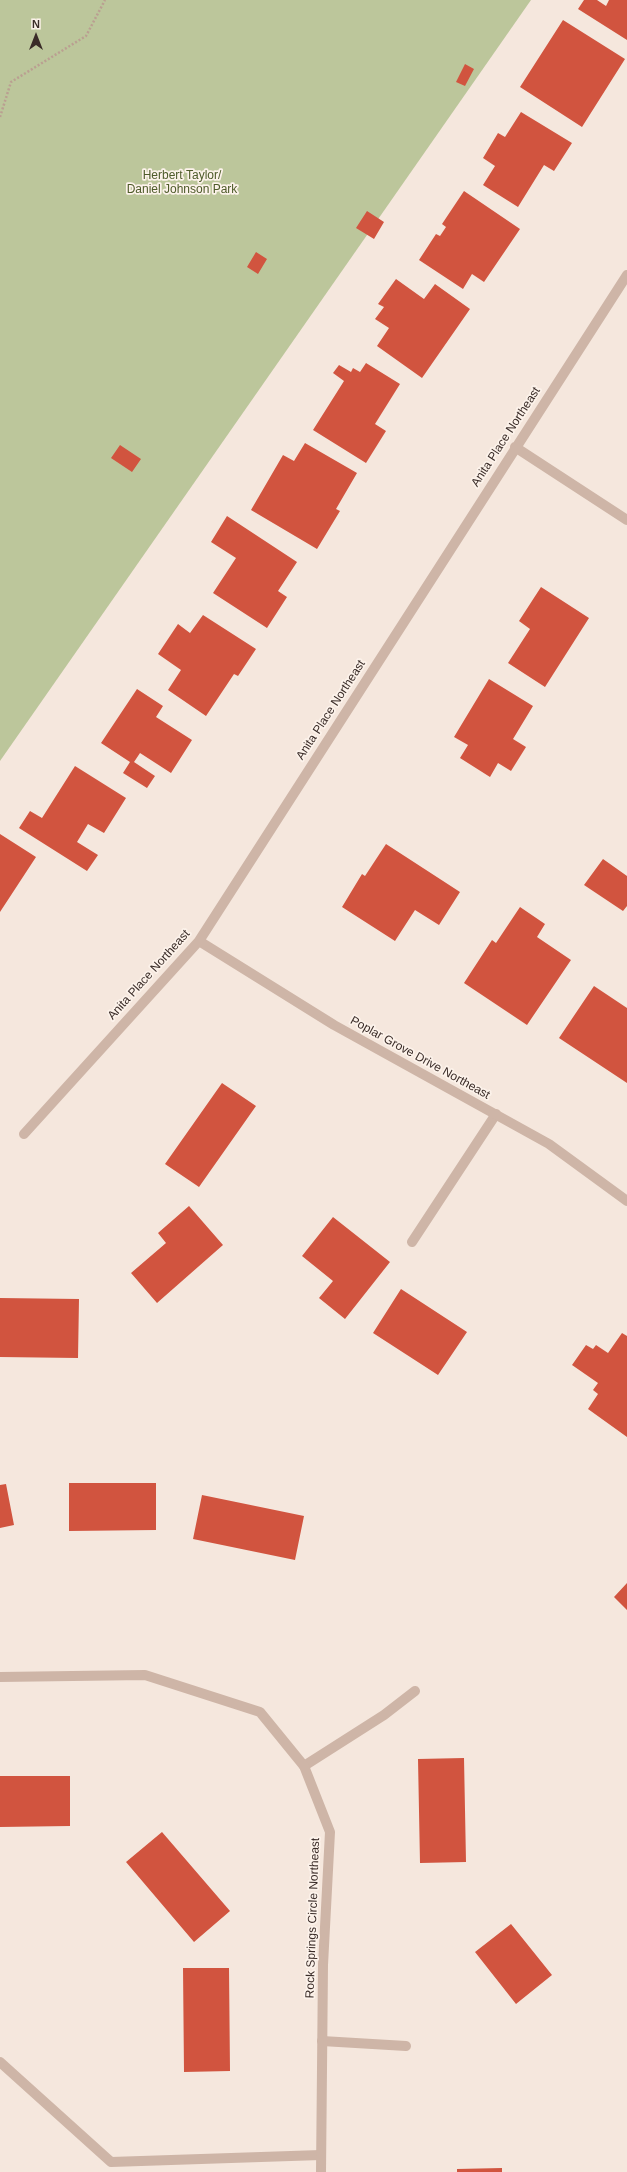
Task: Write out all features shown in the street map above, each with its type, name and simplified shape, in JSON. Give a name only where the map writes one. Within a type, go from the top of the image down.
[{"type":"street","name":"Anita Place Northeast","points":[[24,1134],[199,941],[515,447],[627,275]]},
{"type":"street","points":[[515,447],[627,520]]},
{"type":"street","name":"Poplar Grove Drive Northeast","points":[[199,941],[334,1025],[550,1144],[627,1201]]},
{"type":"street","points":[[412,1242],[496,1114]]},
{"type":"street","name":"Rock Springs Circle Northeast","points":[[0,1677],[145,1675],[260,1712],[304,1766],[330,1832],[323,1965],[321,2172]]},
{"type":"street","points":[[304,1766],[384,1715],[415,1691]]},
{"type":"street","points":[[322,2041],[406,2046]]},
{"type":"street","points":[[0,2062],[111,2162],[321,2154]]},
{"type":"path","points":[[0,117],[11,82],[86,36],[105,0]]},
{"type":"green space","name":"Herbert Taylor/ Daniel Johnson Park","points":[[0,0],[531,0],[0,761]]},
{"type":"building","points":[[584,0],[597,0],[606,6],[609,0],[627,0],[627,40],[578,9]]},
{"type":"building","points":[[563,20],[625,59],[582,127],[520,87]]},
{"type":"building","points":[[465,64],[474,69],[465,86],[456,82]]},
{"type":"building","points":[[521,112],[572,143],[554,171],[544,165],[518,207],[483,185],[495,166],[483,158],[498,133],[505,137]]},
{"type":"building","points":[[464,191],[520,229],[484,282],[472,274],[463,289],[419,260],[436,234],[440,236],[446,227],[442,224]]},
{"type":"building","points":[[367,211],[384,222],[374,239],[356,228]]},
{"type":"building","points":[[256,252],[267,259],[258,274],[247,267]]},
{"type":"building","points":[[396,279],[424,299],[435,284],[470,309],[422,378],[377,346],[389,328],[375,319],[384,307],[378,304]]},
{"type":"building","points":[[366,363],[400,384],[375,424],[386,431],[366,463],[313,430],[344,381],[333,373],[339,365],[351,372],[353,368],[360,372]]},
{"type":"building","points":[[305,443],[357,473],[336,509],[340,511],[317,549],[251,510],[283,455],[294,461]]},
{"type":"building","points":[[120,445],[141,459],[132,472],[111,458]]},
{"type":"building","points":[[227,516],[297,562],[278,591],[287,597],[267,628],[213,593],[236,558],[211,542]]},
{"type":"building","points":[[541,587],[589,618],[545,687],[508,663],[530,629],[519,621]]},
{"type":"building","points":[[203,615],[256,649],[238,676],[234,674],[206,716],[168,690],[181,670],[158,654],[178,624],[190,633]]},
{"type":"building","points":[[489,679],[533,706],[513,739],[526,747],[511,771],[498,763],[490,777],[460,758],[468,745],[454,737]]},
{"type":"building","points":[[137,689],[163,706],[156,717],[192,740],[171,773],[140,753],[134,762],[155,776],[147,788],[123,773],[130,762],[101,743]]},
{"type":"building","points":[[75,766],[126,798],[104,833],[88,824],[77,842],[98,855],[87,871],[19,828],[30,811],[42,818]]},
{"type":"building","points":[[0,834],[36,857],[0,912]]},
{"type":"building","points":[[386,844],[460,892],[439,925],[415,910],[395,941],[342,907],[362,874],[365,876]]},
{"type":"building","points":[[603,859],[627,876],[627,906],[623,911],[584,885]]},
{"type":"building","points":[[520,907],[545,924],[537,937],[571,960],[527,1025],[464,983],[492,940],[496,943]]},
{"type":"building","points":[[594,986],[627,1008],[627,1083],[559,1038]]},
{"type":"building","points":[[222,1083],[256,1106],[199,1187],[165,1164]]},
{"type":"building","points":[[189,1206],[223,1245],[157,1303],[131,1273],[166,1243],[158,1233]]},
{"type":"building","points":[[333,1217],[390,1262],[345,1319],[319,1298],[333,1281],[302,1256]]},
{"type":"building","points":[[401,1289],[467,1332],[438,1375],[373,1333]]},
{"type":"building","points":[[0,1298],[79,1299],[78,1358],[0,1357]]},
{"type":"building","points":[[622,1333],[627,1336],[627,1437],[588,1409],[598,1394],[593,1390],[598,1383],[572,1365],[586,1345],[593,1349],[596,1345],[608,1353]]},
{"type":"building","points":[[69,1483],[156,1483],[156,1530],[69,1531]]},
{"type":"building","points":[[6,1484],[14,1525],[0,1528],[0,1485]]},
{"type":"building","points":[[202,1495],[304,1516],[295,1560],[193,1539]]},
{"type":"building","points":[[627,1583],[627,1610],[614,1597]]},
{"type":"building","points":[[464,1758],[466,1862],[420,1863],[418,1759]]},
{"type":"building","points":[[0,1776],[70,1776],[70,1826],[0,1827]]},
{"type":"building","points":[[162,1832],[230,1911],[194,1942],[126,1862]]},
{"type":"building","points":[[511,1924],[552,1975],[516,2004],[475,1952]]},
{"type":"building","points":[[183,1968],[229,1968],[230,2071],[184,2072]]},
{"type":"building","points":[[502,2168],[502,2172],[457,2172],[457,2169]]}]
